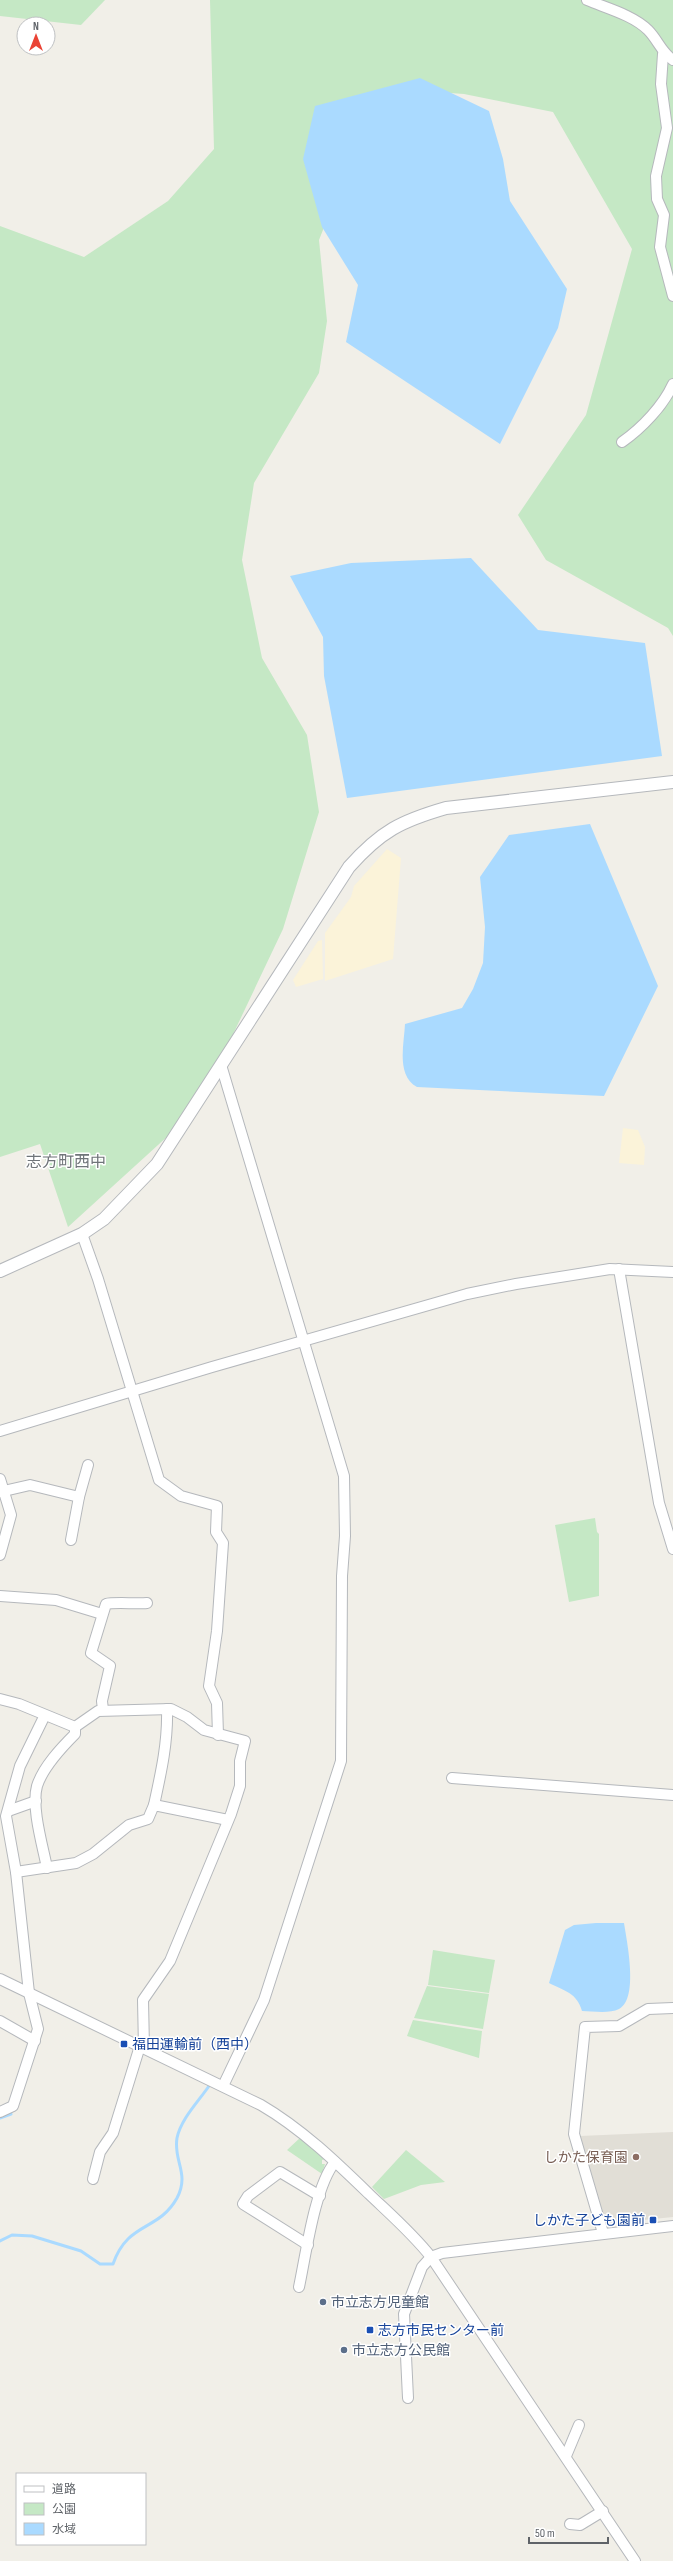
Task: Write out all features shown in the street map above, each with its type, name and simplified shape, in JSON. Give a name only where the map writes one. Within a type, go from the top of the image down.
[{"type":"street","points":[[587,0],[634,20],[648,30],[664,54],[673,60]]},
{"type":"street","points":[[664,54],[661,84],[668,128],[656,176],[657,199],[664,215],[660,247],[673,296]]},
{"type":"street","points":[[622,442],[632,435],[667,397],[673,384]]},
{"type":"street","points":[[0,1271],[82,1234],[104,1219],[156,1164],[350,867],[367,847],[386,831],[416,817],[446,808],[673,782]]},
{"type":"street","points":[[221,1065],[344,1476],[345,1536],[342,1576],[341,1761],[264,2000],[223,2086]]},
{"type":"street","points":[[82,1234],[98,1279],[131,1393],[159,1480],[181,1496],[217,1506],[216,1532],[223,1543],[217,1631],[209,1686],[217,1703],[218,1735]]},
{"type":"street","points":[[619,1270],[659,1504],[673,1549]]},
{"type":"street","points":[[0,1431],[472,1293],[516,1284],[619,1270],[673,1272]]},
{"type":"street","points":[[71,1540],[79,1497],[88,1465]]},
{"type":"street","points":[[0,1479],[2,1492],[11,1515],[0,1555]]},
{"type":"street","points":[[2,1492],[30,1486],[79,1497]]},
{"type":"street","points":[[0,1596],[56,1600],[102,1614]]},
{"type":"street","points":[[103,1710],[102,1702],[110,1666],[91,1653],[102,1614],[109,1603],[126,1605],[147,1603]]},
{"type":"street","points":[[0,1699],[19,1704],[44,1716],[75,1727]]},
{"type":"street","points":[[16,1872],[76,1863],[93,1854],[129,1825],[148,1819],[154,1806],[163,1751],[168,1738],[167,1709]]},
{"type":"street","points":[[75,1727],[103,1710],[167,1709],[187,1717],[204,1730],[245,1742],[240,1761],[240,1786],[228,1820],[170,1961],[143,2000],[142,2047],[113,2133],[100,2152],[93,2179]]},
{"type":"street","points":[[0,2112],[13,2106],[38,2029],[29,1993],[16,1872],[5,1814],[20,1766],[44,1716]]},
{"type":"street","points":[[47,1868],[36,1801],[37,1786],[41,1777],[60,1749],[74,1734],[75,1727]]},
{"type":"street","points":[[452,1778],[673,1795]]},
{"type":"street","points":[[5,1814],[36,1801]]},
{"type":"street","points":[[154,1806],[228,1820]]},
{"type":"street","points":[[0,1979],[223,2086],[282,2117],[335,2162],[419,2242],[431,2257],[603,2511],[635,2561]]},
{"type":"street","points":[[602,2233],[574,2134],[585,2027],[619,2026],[648,2009],[673,2008]]},
{"type":"street","points":[[0,2021],[35,2041]]},
{"type":"street","points":[[299,2287],[327,2171],[335,2162]]},
{"type":"street","points":[[308,2245],[242,2204],[248,2196],[280,2172],[320,2196]]},
{"type":"street","points":[[408,2398],[404,2314],[422,2268],[431,2257],[442,2253],[602,2233],[673,2226]]},
{"type":"street","points":[[566,2456],[579,2426]]},
{"type":"street","points":[[570,2524],[580,2525],[603,2511]]},
{"type":"shaded area","points":[[673,2132],[673,2217],[604,2224],[580,2136]]},
{"type":"green space","points":[[0,0],[105,0],[81,25],[56,22],[56,16],[16,16],[16,18],[0,16]]},
{"type":"green space","points":[[210,0],[673,0],[673,636],[668,628],[546,560],[518,515],[586,415],[632,249],[553,112],[464,94],[408,90],[351,159],[319,240],[327,321],[319,373],[254,483],[242,560],[262,658],[307,735],[319,812],[283,929],[227,1047],[169,1135],[68,1227],[40,1144],[0,1157],[0,226],[84,257],[168,201],[214,149]]},
{"type":"green space","points":[[595,1518],[597,1532],[599,1534],[599,1596],[569,1602],[555,1525]]},
{"type":"green space","points":[[433,1950],[495,1960],[489,1993],[428,1985]]},
{"type":"green space","points":[[427,1986],[489,1994],[483,2029],[414,2018]]},
{"type":"green space","points":[[413,2020],[482,2031],[479,2058],[407,2036]]},
{"type":"green space","points":[[301,2137],[325,2159],[322,2160],[322,2164],[325,2164],[322,2174],[287,2150]]},
{"type":"green space","points":[[406,2150],[445,2182],[421,2185],[384,2199],[372,2187]]},
{"type":"sand","points":[[387,849],[401,858],[393,959],[325,981],[325,933],[351,897],[354,886]]},
{"type":"sand","points":[[322,940],[323,979],[296,987],[293,980],[318,941]]},
{"type":"sand","points":[[623,1128],[638,1130],[645,1147],[644,1165],[619,1163]]},
{"type":"water","points":[[420,78],[489,111],[503,159],[510,201],[567,289],[558,328],[500,444],[346,342],[358,285],[322,227],[303,159],[315,106]]},
{"type":"water","points":[[471,558],[538,630],[645,643],[662,756],[347,798],[324,676],[323,637],[290,576],[351,563]]},
{"type":"water","points":[[590,824],[658,986],[604,1096],[417,1087],[410,1082],[404,1067],[403,1050],[405,1024],[462,1008],[473,989],[483,963],[485,927],[480,877],[509,835]]},
{"type":"water","points":[[624,1923],[630,1969],[629,1994],[625,2003],[615,2011],[582,2011],[574,1996],[549,1983],[565,1930],[574,1925]]},
{"type":"waterway","points":[[0,2241],[12,2235],[32,2236],[81,2251],[100,2264],[113,2264],[119,2250],[127,2240],[135,2233],[161,2217],[177,2198],[181,2189],[182,2181],[176,2146],[177,2138],[186,2117],[209,2086]]},
{"type":"waterway","points":[[0,2118],[11,2114]]},
{"type":"place","name":"福田運輸前（西中）","points":[[124,2044]]},
{"type":"place","name":"しかた保育園","points":[[636,2157]]},
{"type":"place","name":"しかた子ども園前","points":[[653,2220]]},
{"type":"place","name":"市立志方児童館","points":[[323,2302]]},
{"type":"place","name":"志方市民センター前","points":[[370,2330]]},
{"type":"place","name":"市立志方公民館","points":[[344,2350]]},
{"type":"district","name":"志方町西中","points":[[66,1161]]}]
